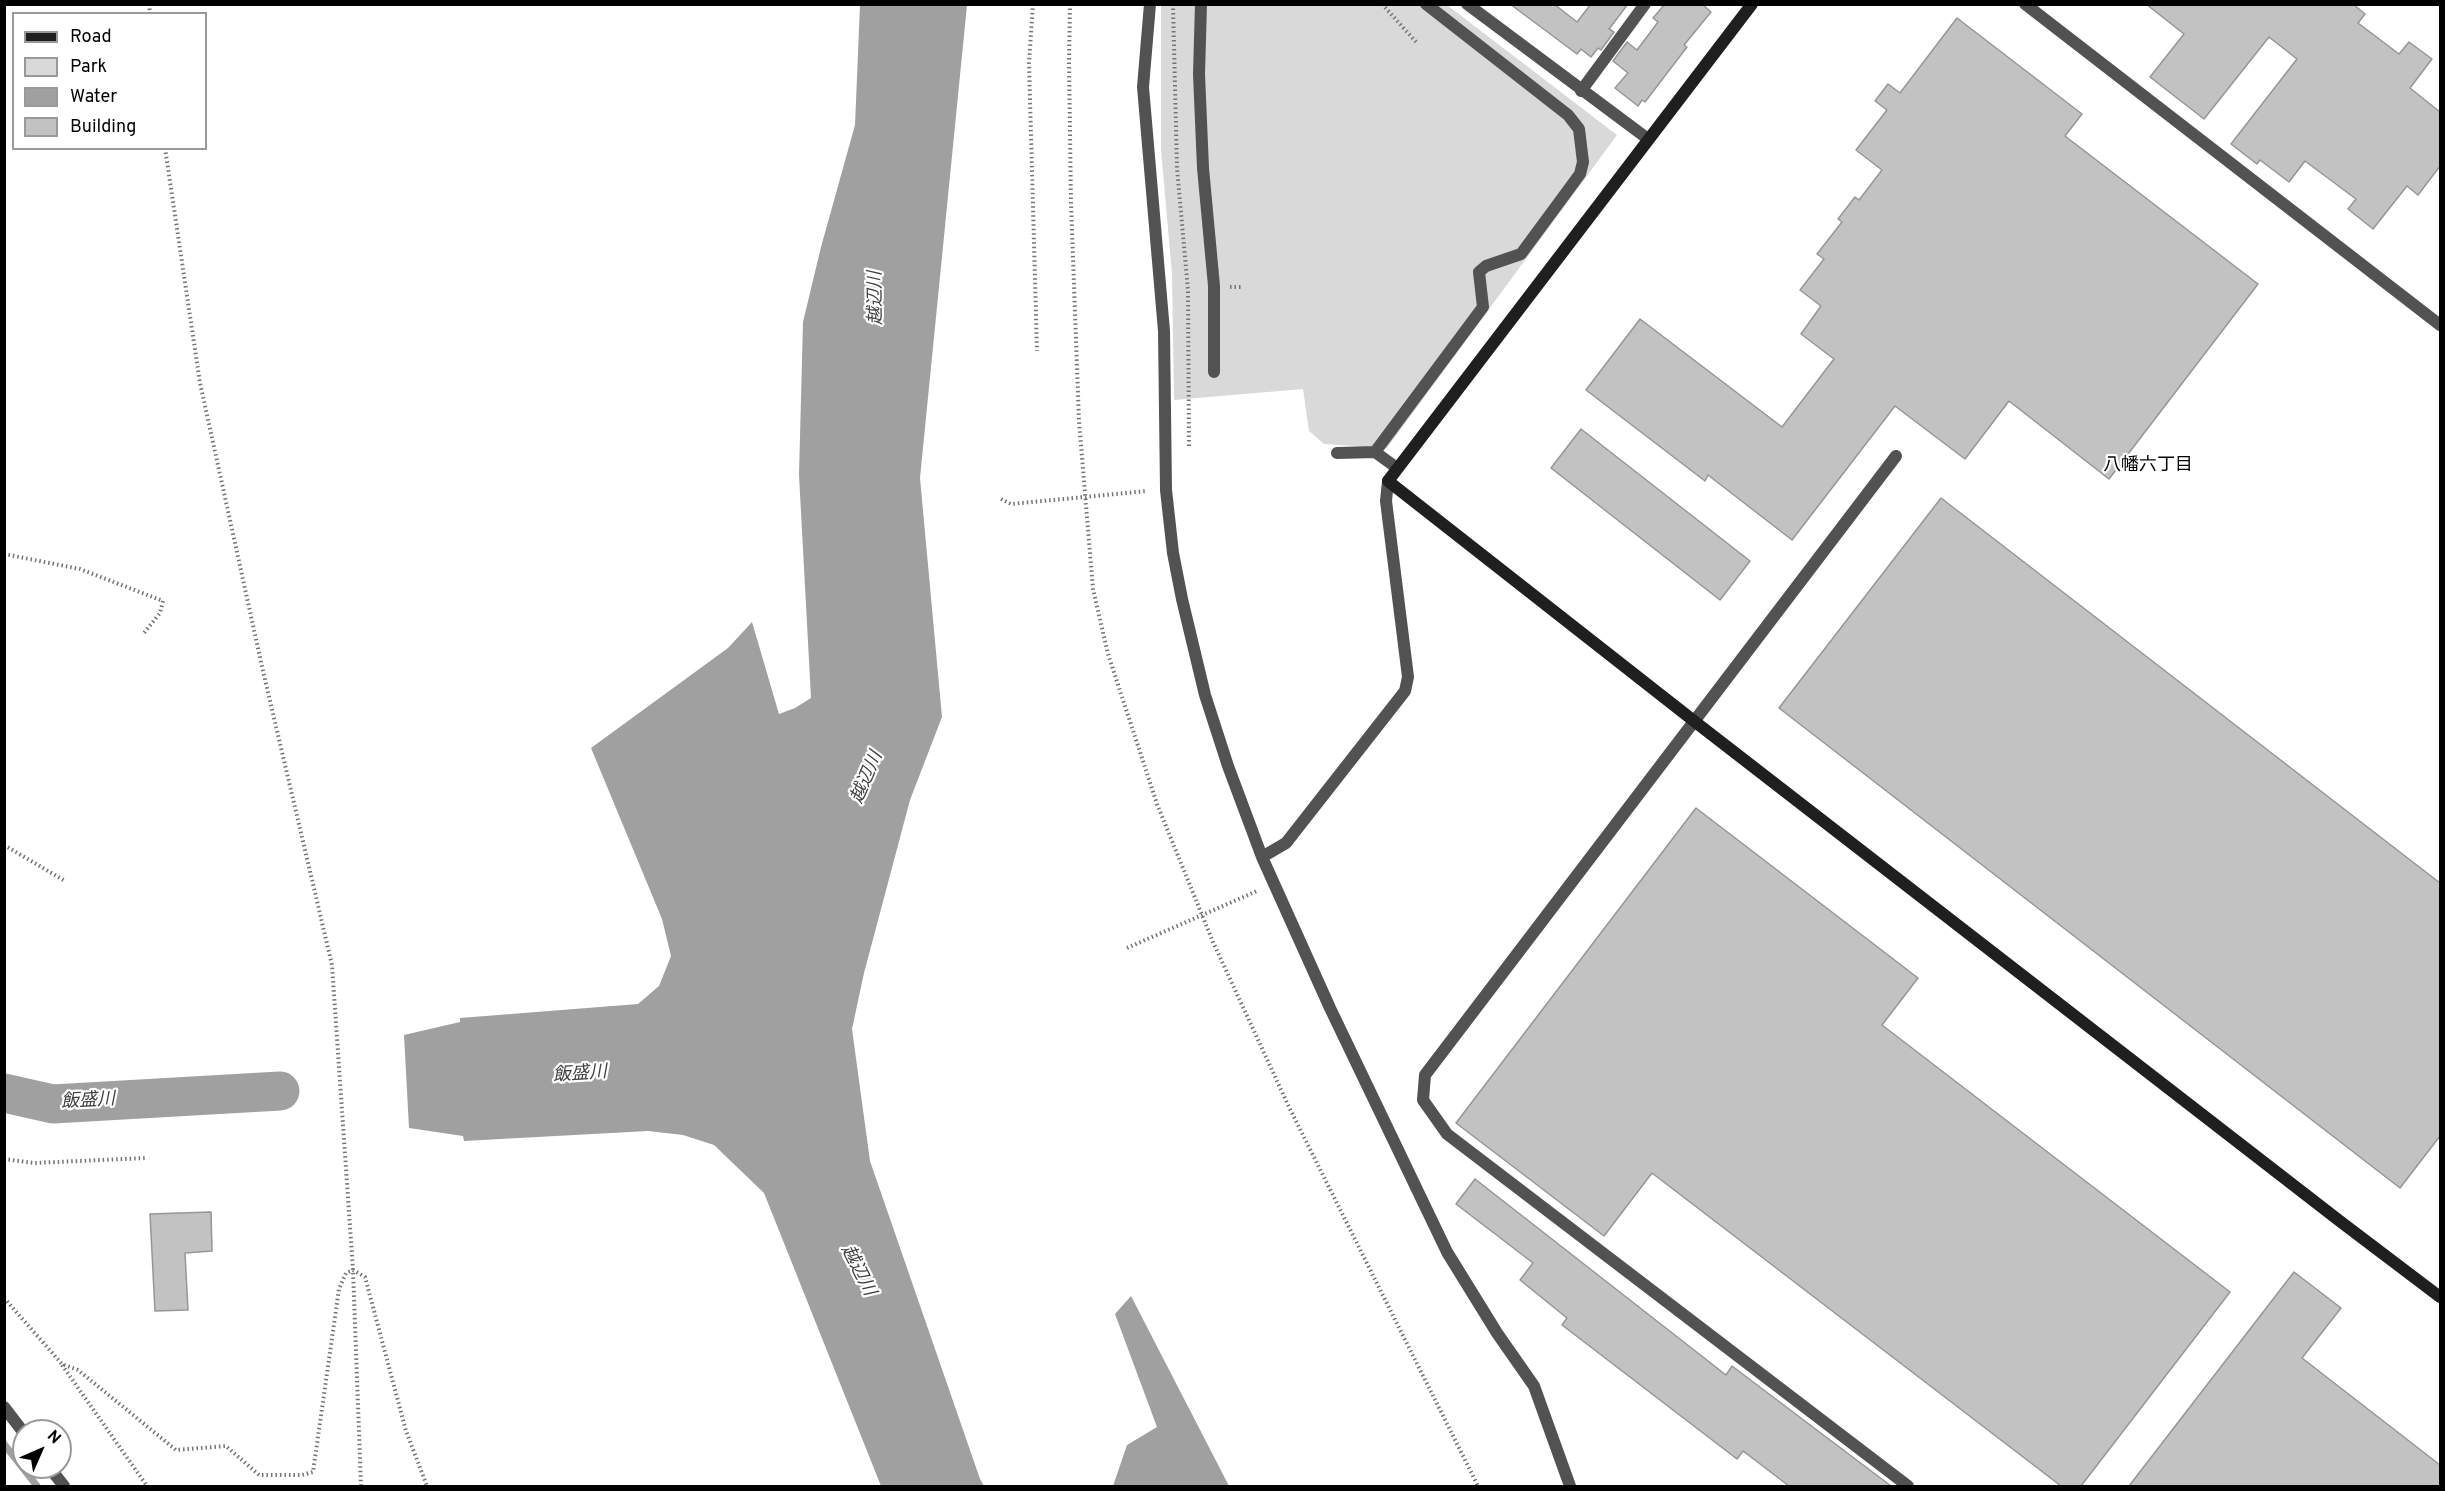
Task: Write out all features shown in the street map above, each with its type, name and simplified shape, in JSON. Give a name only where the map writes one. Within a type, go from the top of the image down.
[{"type":"street","points":[[1150,4],[1143,87],[1164,331],[1166,490],[1173,553],[1191,643],[1205,695],[1228,766],[1262,857],[1330,1008],[1447,1252],[1497,1334],[1534,1386],[1570,1486]]},
{"type":"street","points":[[1201,4],[1199,74],[1203,168],[1214,286],[1214,372]]},
{"type":"street","points":[[1375,452],[1483,307],[1479,272],[1486,266],[1521,254],[1581,174],[1583,162],[1579,129],[1568,115],[1426,4]]},
{"type":"street","points":[[1467,4],[1648,139]]},
{"type":"street","points":[[1581,91],[1645,4]]},
{"type":"street","points":[[1262,857],[1286,843],[1405,691],[1408,677],[1386,501],[1388,481],[1752,4]]},
{"type":"street","points":[[2025,4],[2440,325]]},
{"type":"street","points":[[1337,453],[1375,452],[1397,468]]},
{"type":"street","points":[[1896,456],[1425,1075],[1423,1100],[1447,1134],[1908,1486]]},
{"type":"street","points":[[1388,481],[2341,1222],[2440,1296]]},
{"type":"street","points":[[4,1407],[13,1419]]},
{"type":"path","points":[[1034,4],[1029,63],[1037,351]]},
{"type":"path","points":[[1070,4],[1071,203],[1079,422],[1093,589],[1108,654],[1157,804],[1202,915],[1289,1107],[1478,1486]]},
{"type":"path","points":[[1173,4],[1177,168],[1188,290],[1189,448]]},
{"type":"path","points":[[1382,4],[1417,43]]},
{"type":"path","points":[[165,150],[200,383],[332,965],[353,1270],[361,1486]]},
{"type":"path","points":[[1001,499],[1011,504],[1147,491]]},
{"type":"path","points":[[4,554],[80,569],[163,601],[160,612],[144,633]]},
{"type":"path","points":[[4,845],[65,881]]},
{"type":"path","points":[[1127,948],[1257,891]]},
{"type":"path","points":[[4,1159],[34,1163],[146,1158]]},
{"type":"path","points":[[62,1364],[78,1370],[176,1450],[226,1446],[259,1475],[302,1475],[313,1472],[339,1289],[346,1273],[353,1270]]},
{"type":"path","points":[[353,1270],[365,1277],[406,1431],[427,1486]]},
{"type":"path","points":[[4,1298],[62,1364],[147,1486]]},
{"type":"green space","points":[[1161,5],[1447,5],[1617,135],[1387,448],[1324,444],[1309,431],[1303,389],[1174,400],[1172,274],[1161,150]]},
{"type":"water","name":"越辺川","points":[[860,5],[967,5],[920,478],[942,717],[910,800],[864,973],[852,1029],[870,1161],[984,1486],[881,1486],[764,1193],[714,1145],[683,1135],[648,1131],[464,1141],[463,1136],[409,1128],[404,1035],[460,1022],[460,1018],[638,1004],[659,986],[671,956],[662,919],[591,748],[728,648],[752,622],[779,714],[811,698],[799,475],[803,322],[855,125]]},
{"type":"water","points":[[1131,1296],[1229,1486],[1113,1486],[1127,1445],[1157,1427],[1115,1314]]},
{"type":"building","points":[[1510,4],[1554,4],[1577,22],[1591,4],[1628,4],[1609,29],[1614,32],[1601,50],[1598,48],[1591,57],[1581,49],[1577,54]]},
{"type":"building","points":[[1665,4],[1702,4],[1711,12],[1684,45],[1687,47],[1645,102],[1642,100],[1638,106],[1615,88],[1628,73],[1613,61],[1627,42],[1637,50],[1658,22],[1653,18]]},
{"type":"building","points":[[2146,4],[2353,4],[2365,14],[2358,23],[2399,54],[2409,42],[2432,59],[2410,88],[2440,112],[2440,166],[2418,195],[2407,186],[2373,229],[2348,209],[2356,199],[2305,161],[2289,182],[2260,160],[2257,164],[2231,144],[2297,59],[2269,37],[2204,119],[2150,77],[2184,34]]},
{"type":"building","points":[[1957,18],[2082,114],[2065,136],[2258,284],[2109,479],[2009,401],[1965,459],[1895,406],[1792,540],[1708,475],[1705,481],[1586,390],[1640,319],[1782,427],[1834,359],[1801,334],[1821,306],[1800,290],[1824,259],[1817,254],[1842,222],[1838,219],[1855,197],[1859,200],[1882,170],[1856,150],[1887,110],[1875,101],[1888,84],[1900,93]]},
{"type":"building","points":[[1581,429],[1750,561],[1720,600],[1551,468]]},
{"type":"building","points":[[1941,498],[2440,883],[2440,1136],[2400,1188],[1779,708]]},
{"type":"building","points":[[1696,808],[1918,978],[1882,1025],[2230,1292],[2081,1486],[2061,1486],[1652,1173],[1604,1236],[1456,1123]]},
{"type":"building","points":[[1475,1179],[1726,1375],[1732,1366],[1891,1486],[1789,1486],[1743,1451],[1737,1459],[1562,1325],[1567,1318],[1520,1280],[1533,1263],[1456,1204]]},
{"type":"building","points":[[211,1212],[212,1251],[185,1253],[188,1310],[155,1311],[150,1214]]},
{"type":"building","points":[[2294,1272],[2341,1308],[2302,1358],[2440,1465],[2440,1486],[2129,1486]]},
{"type":"waterway","name":"飯盛川","points":[[4,1093],[53,1104],[280,1091]]},
{"type":"waterway","points":[[4,1444],[37,1486]]},
{"type":"district","name":"八幡六丁目","points":[[2148,466]]}]
